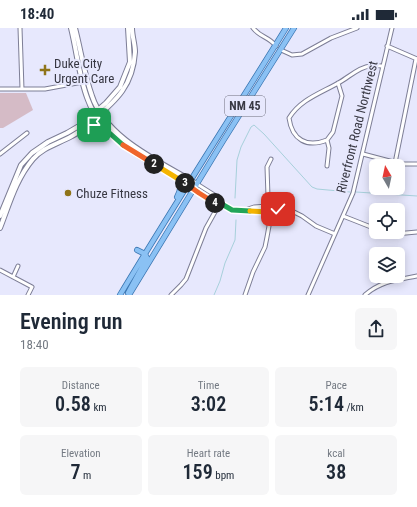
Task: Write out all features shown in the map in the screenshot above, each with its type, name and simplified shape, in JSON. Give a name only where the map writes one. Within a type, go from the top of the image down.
[{"type":"main road","points":[[71,28],[87,97],[95,115],[105,129]]},
{"type":"main road","points":[[75,28],[92,97],[99,112],[108,125],[129,143],[190,183],[194,189]]},
{"type":"main road","points":[[99,112],[120,87],[128,70],[130,53],[128,28]]},
{"type":"main road","points":[[0,228],[3,210],[21,164],[32,153],[48,142],[75,129],[120,96],[130,77],[133,65],[135,50],[132,28]]},
{"type":"main road","points":[[281,50],[279,43],[287,28]]},
{"type":"main road","name":"NM 45","points":[[120,295],[287,28]]},
{"type":"main road","name":"NM 45","points":[[128,295],[294,28]]},
{"type":"main road","points":[[258,86],[257,80],[276,46]]},
{"type":"main road","points":[[229,132],[231,123],[238,110],[238,107],[232,105]]},
{"type":"main road","points":[[67,139],[76,134],[95,115]]},
{"type":"main road","points":[[0,216],[25,170],[33,159],[51,145],[74,137],[91,125],[98,125],[105,129],[124,146],[178,178],[197,184]]},
{"type":"main road","points":[[170,213],[170,208],[178,196],[181,186],[178,178]]},
{"type":"main road","points":[[128,295],[131,286],[147,259],[147,255],[137,250]]},
{"type":"street","points":[[20,28],[22,89]]},
{"type":"street","points":[[253,28],[262,37],[271,40],[276,46]]},
{"type":"street","points":[[281,50],[290,54],[302,54],[331,38],[357,28]]},
{"type":"street","name":"Riverfront Road Northwest","points":[[308,295],[353,194],[391,28]]},
{"type":"street","points":[[387,46],[417,59],[396,159]]},
{"type":"street","points":[[338,83],[342,96],[333,132],[327,140],[318,143],[309,144],[302,141],[296,136],[290,124],[289,118],[293,111],[311,96],[338,83],[362,68],[382,66]]},
{"type":"street","points":[[0,89],[55,88],[88,81]]},
{"type":"street","points":[[0,154],[27,134]]},
{"type":"street","points":[[326,166],[329,148],[327,140]]},
{"type":"street","points":[[363,154],[381,159]]},
{"type":"street","points":[[245,295],[253,272],[265,247],[269,226],[267,167],[271,159]]},
{"type":"street","points":[[405,163],[417,164]]},
{"type":"street","points":[[197,184],[216,196],[220,203]]},
{"type":"street","points":[[194,189],[204,197],[215,203],[220,203],[232,210],[268,212],[282,208]]},
{"type":"street","points":[[171,295],[181,286],[186,278],[206,228],[220,203]]},
{"type":"street","points":[[244,210],[254,207],[268,206],[282,208],[298,214],[316,226],[335,234]]},
{"type":"street","points":[[343,216],[369,226]]},
{"type":"street","points":[[405,233],[417,232]]},
{"type":"street","points":[[13,276],[18,266]]},
{"type":"street","points":[[0,270],[32,287],[28,295]]},
{"type":"street","points":[[365,295],[378,285],[392,280],[417,276]]},
{"type":"shaded area","points":[[0,93],[26,93],[33,110],[3,128],[0,128]]},
{"type":"waterway","points":[[235,198],[237,160],[241,147],[251,127],[254,125],[312,187],[317,189],[350,192]]},
{"type":"waterway","points":[[356,192],[417,196]]},
{"type":"waterway","points":[[214,295],[235,240],[236,220]]},
{"type":"place","name":"Duke City Urgent Care","points":[[45,70]]},
{"type":"place","name":"Chuze Fitness","points":[[68,193]]},
{"type":"route","points":[[94,125],[105,129],[124,146],[215,203],[220,203],[232,210],[268,212],[278,209]]}]
